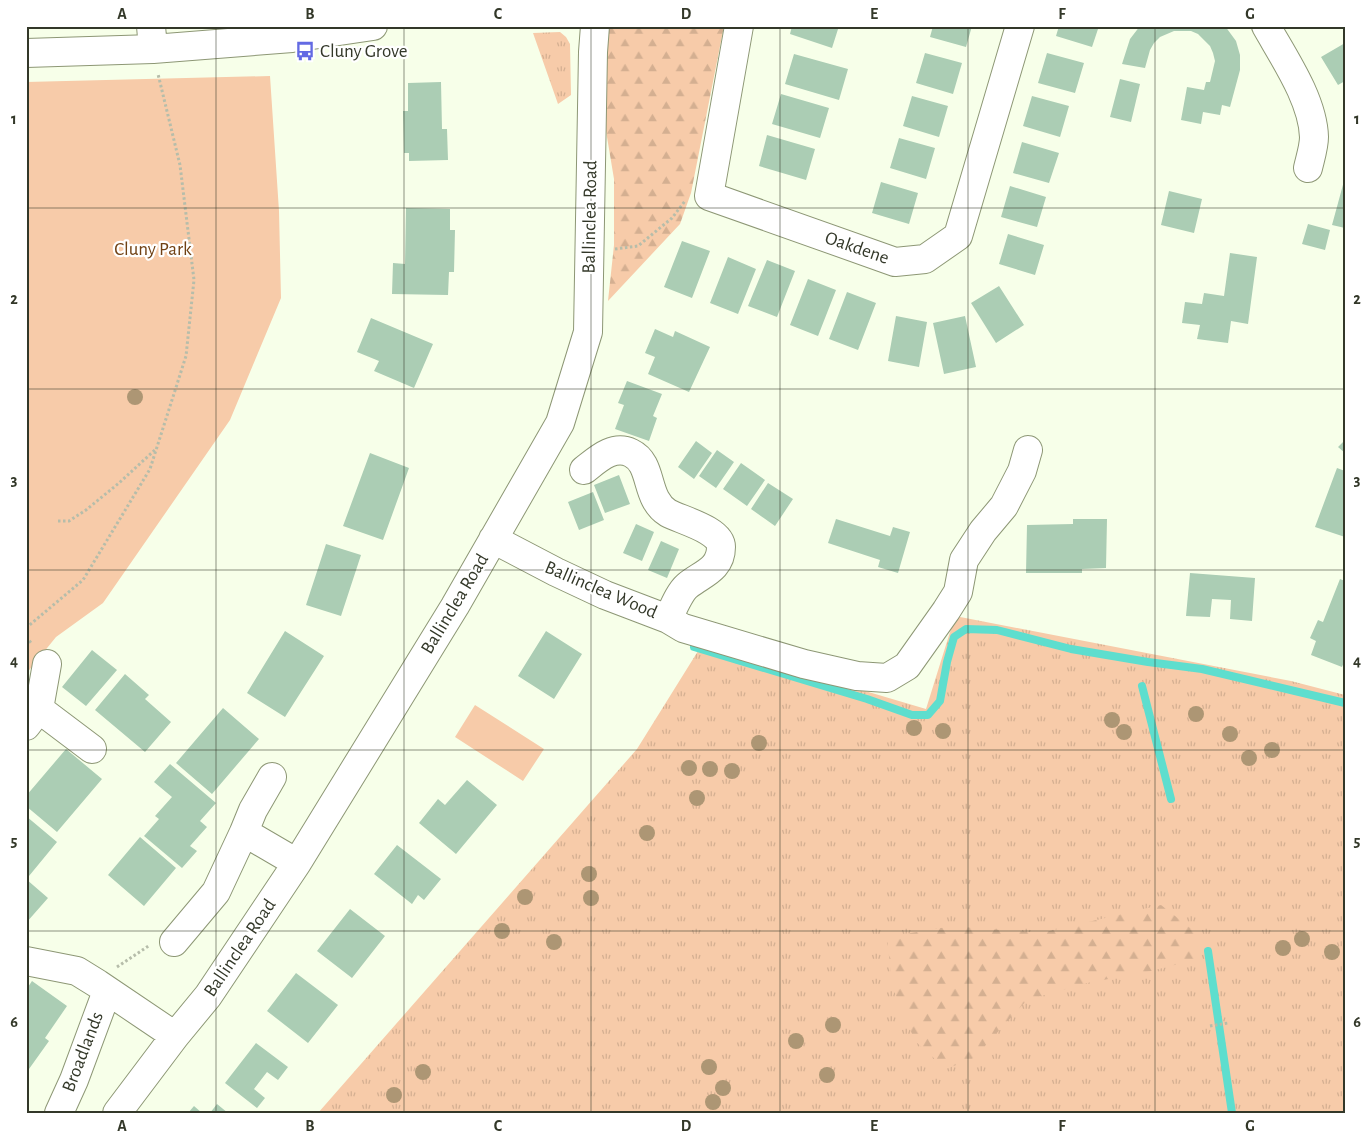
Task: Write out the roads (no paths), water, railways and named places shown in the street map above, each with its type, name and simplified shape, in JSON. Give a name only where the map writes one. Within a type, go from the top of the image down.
[{"type":"street","points":[[26,53],[152,38],[292,38],[373,26]]},
{"type":"street","name":"Ballinclea Road","points":[[117,1113],[208,996],[297,863],[455,606],[560,423],[588,332],[595,26]]},
{"type":"street","name":"Oakdene","points":[[739,26],[709,196],[894,262],[925,259],[958,236],[1020,26]]},
{"type":"street","points":[[1266,26],[1294,74],[1308,108],[1314,138],[1308,168]]},
{"type":"street","name":"Ballinclea Wood","points":[[493,540],[605,595],[668,619],[686,586],[708,573],[718,560],[721,548],[720,540],[711,533],[667,512],[653,496],[644,465],[637,456],[625,450],[613,451],[603,455],[584,470]]},
{"type":"street","points":[[668,619],[683,628],[804,664],[858,676],[887,678],[907,666],[958,592],[964,560],[983,531],[1004,506],[1022,471],[1028,450]]},
{"type":"street","points":[[47,664],[33,717],[92,748]]},
{"type":"street","points":[[174,942],[216,892],[253,810],[272,777]]},
{"type":"street","points":[[244,832],[297,863]]},
{"type":"street","name":"Broadlands","points":[[26,960],[76,971],[175,1036]]},
{"type":"street","name":"Broadlands","points":[[59,1113],[74,1080],[102,987]]},
{"type":"waterway","points":[[694,647],[867,699],[912,715],[928,715],[940,701],[954,637],[966,629],[997,630],[1071,649],[1202,669],[1345,703]]},
{"type":"waterway","points":[[1142,686],[1171,799]]},
{"type":"waterway","points":[[1208,951],[1232,1113]]},
{"type":"place","name":"Cluny Grove","points":[[305,51]]},
{"type":"park label","name":"Cluny Park","points":[[153,249]]}]
